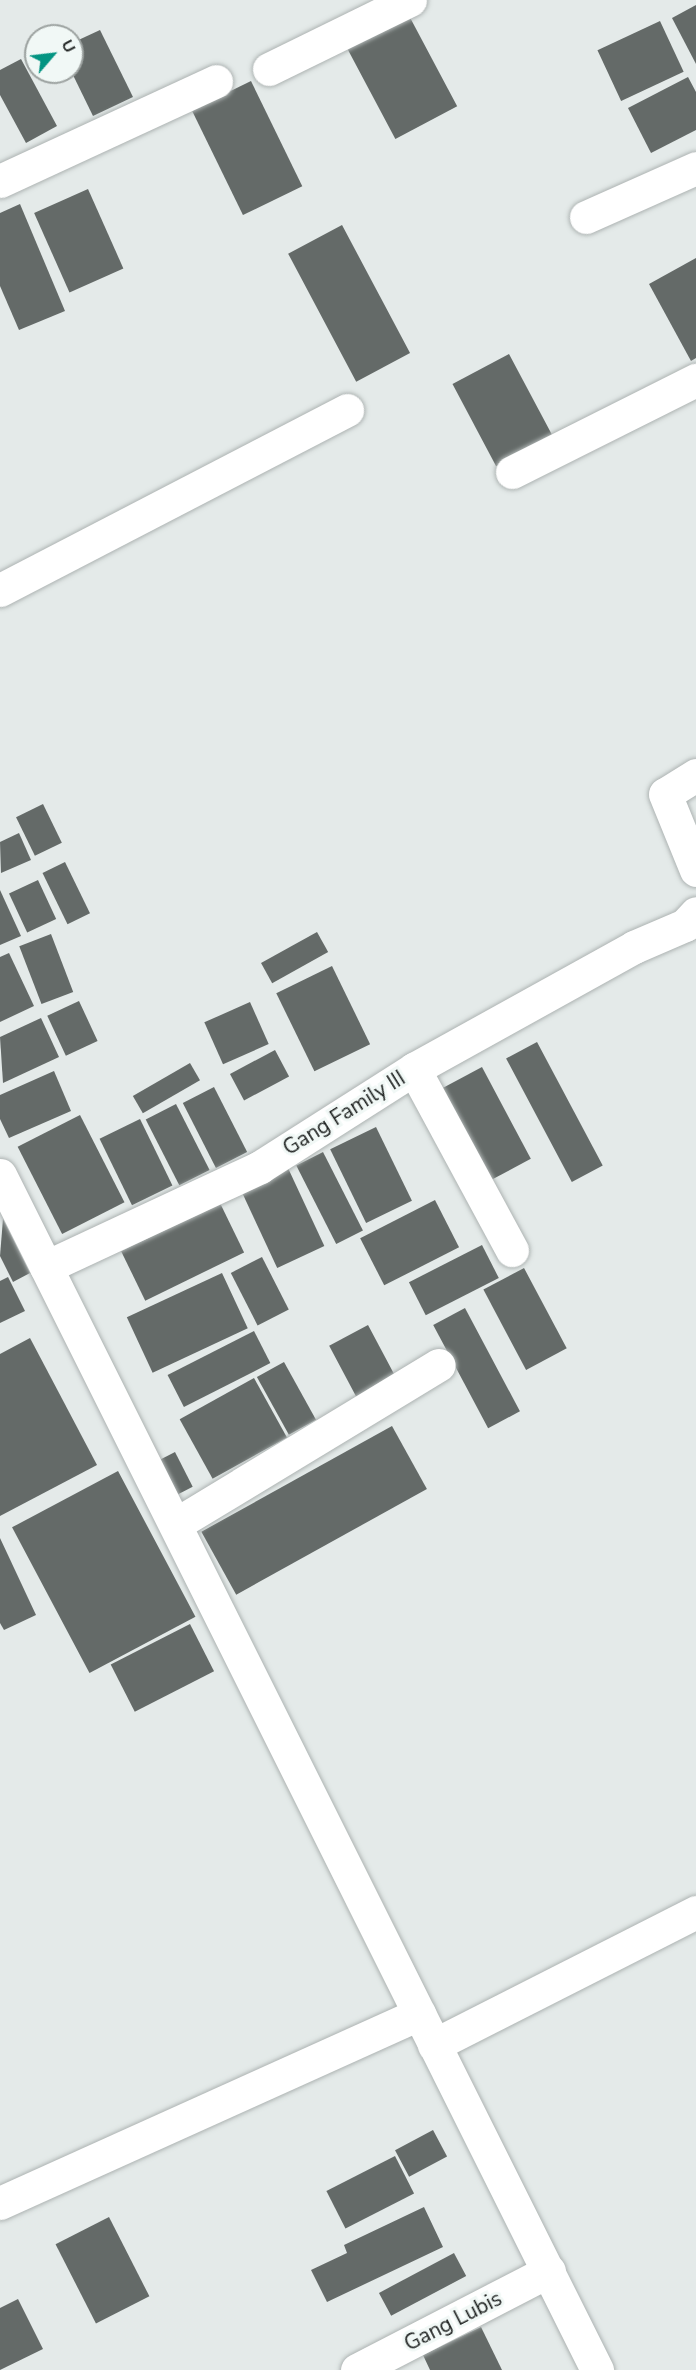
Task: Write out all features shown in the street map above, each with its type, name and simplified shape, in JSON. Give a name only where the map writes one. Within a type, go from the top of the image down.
[{"type":"street","points":[[269,69],[410,0]]},
{"type":"street","points":[[0,181],[216,81]]},
{"type":"street","points":[[586,217],[696,168]]},
{"type":"street","points":[[512,472],[696,380]]},
{"type":"street","points":[[0,590],[347,410]]},
{"type":"street","points":[[696,775],[664,794],[696,870]]},
{"type":"street","name":"Gang Family III","points":[[46,1267],[260,1167],[414,1069],[634,947],[685,925],[696,913]]},
{"type":"street","points":[[414,1069],[512,1250]]},
{"type":"street","points":[[0,1175],[597,2370]]},
{"type":"street","points":[[176,1524],[439,1365]]},
{"type":"street","points":[[434,2045],[696,1912]]},
{"type":"street","points":[[0,2203],[419,2014]]},
{"type":"street","name":"Gang Lubis","points":[[357,2370],[549,2271]]},
{"type":"building","points":[[696,5],[696,64],[672,18]]},
{"type":"building","points":[[406,10],[457,106],[395,139],[344,43]]},
{"type":"building","points":[[660,21],[684,72],[621,101],[597,50]]},
{"type":"building","points":[[100,30],[133,97],[93,116],[77,84],[84,84],[84,37]]},
{"type":"building","points":[[21,59],[24,65],[24,84],[34,84],[57,126],[26,143],[0,95],[0,70]]},
{"type":"building","points":[[688,77],[696,92],[696,130],[651,153],[628,108]]},
{"type":"building","points":[[251,81],[302,186],[243,215],[192,110]]},
{"type":"building","points":[[88,189],[123,268],[69,292],[34,213]]},
{"type":"building","points":[[20,204],[65,311],[19,330],[0,286],[0,213]]},
{"type":"building","points":[[342,225],[410,353],[356,382],[288,254]]},
{"type":"building","points":[[696,258],[696,358],[691,361],[649,284]]},
{"type":"building","points":[[509,354],[553,436],[496,466],[452,384]]},
{"type":"building","points":[[43,804],[62,843],[35,856],[16,817]]},
{"type":"building","points":[[19,833],[31,860],[1,873],[0,842]]},
{"type":"building","points":[[65,862],[90,913],[68,924],[43,873]]},
{"type":"building","points":[[38,880],[56,919],[27,932],[9,894]]},
{"type":"building","points":[[0,890],[21,936],[0,945]]},
{"type":"building","points":[[317,932],[328,952],[272,983],[261,963]]},
{"type":"building","points":[[51,934],[73,992],[41,1004],[19,946]]},
{"type":"building","points":[[9,953],[34,1006],[0,1022],[0,957]]},
{"type":"building","points":[[332,966],[370,1044],[314,1071],[276,993]]},
{"type":"building","points":[[79,1001],[98,1041],[66,1056],[47,1016]]},
{"type":"building","points":[[250,1002],[269,1044],[223,1064],[204,1022]]},
{"type":"building","points":[[41,1018],[59,1057],[3,1083],[0,1037]]},
{"type":"building","points":[[537,1042],[603,1166],[572,1182],[506,1058]]},
{"type":"building","points":[[275,1050],[289,1076],[244,1100],[230,1074]]},
{"type":"building","points":[[190,1063],[200,1080],[143,1113],[133,1096]]},
{"type":"building","points":[[482,1067],[531,1159],[491,1180],[442,1088]]},
{"type":"building","points":[[54,1071],[71,1111],[9,1138],[0,1119],[0,1095]]},
{"type":"building","points":[[214,1087],[247,1152],[216,1168],[183,1103]]},
{"type":"building","points":[[176,1104],[210,1170],[179,1185],[146,1119]]},
{"type":"building","points":[[80,1115],[124,1202],[62,1234],[18,1147]]},
{"type":"building","points":[[140,1119],[172,1186],[132,1205],[100,1139]]},
{"type":"building","points":[[376,1127],[412,1201],[366,1223],[330,1149]]},
{"type":"building","points":[[323,1152],[363,1230],[336,1244],[296,1166]]},
{"type":"building","points":[[288,1168],[324,1246],[277,1268],[241,1190]]},
{"type":"building","points":[[435,1200],[459,1247],[384,1285],[360,1238]]},
{"type":"building","points":[[220,1203],[244,1252],[145,1301],[121,1251]]},
{"type":"building","points":[[3,1219],[30,1273],[13,1282],[0,1256]]},
{"type":"building","points":[[482,1245],[499,1278],[426,1315],[409,1282]]},
{"type":"building","points":[[262,1257],[289,1310],[258,1325],[231,1273]]},
{"type":"building","points":[[524,1268],[567,1348],[526,1370],[483,1290]]},
{"type":"building","points":[[222,1273],[248,1328],[153,1373],[127,1317]]},
{"type":"building","points":[[8,1277],[25,1311],[0,1323],[0,1281]]},
{"type":"building","points":[[465,1308],[520,1411],[488,1428],[433,1325]]},
{"type":"building","points":[[368,1325],[398,1382],[359,1402],[329,1346]]},
{"type":"building","points":[[254,1331],[270,1363],[184,1407],[168,1375]]},
{"type":"building","points":[[30,1338],[97,1465],[0,1516],[0,1354]]},
{"type":"building","points":[[284,1362],[316,1420],[289,1435],[257,1377]]},
{"type":"building","points":[[254,1378],[287,1437],[213,1479],[180,1419]]},
{"type":"building","points":[[392,1426],[427,1489],[236,1595],[201,1532]]},
{"type":"building","points":[[175,1452],[193,1487],[171,1498],[154,1463]]},
{"type":"building","points":[[118,1471],[195,1617],[90,1673],[12,1527]]},
{"type":"building","points":[[0,1538],[36,1615],[4,1630],[0,1623]]},
{"type":"building","points":[[190,1624],[214,1671],[135,1712],[111,1664]]},
{"type":"building","points":[[433,2130],[447,2156],[409,2177],[395,2150]]},
{"type":"building","points":[[395,2156],[414,2193],[345,2228],[326,2191]]},
{"type":"building","points":[[424,2207],[443,2247],[327,2302],[311,2270],[347,2253],[344,2245]]},
{"type":"building","points":[[109,2217],[149,2296],[96,2324],[56,2244]]},
{"type":"building","points":[[454,2253],[466,2276],[391,2316],[379,2293]]},
{"type":"building","points":[[18,2299],[43,2349],[0,2370],[0,2308]]},
{"type":"building","points":[[481,2327],[502,2370],[430,2370],[423,2355]]}]
